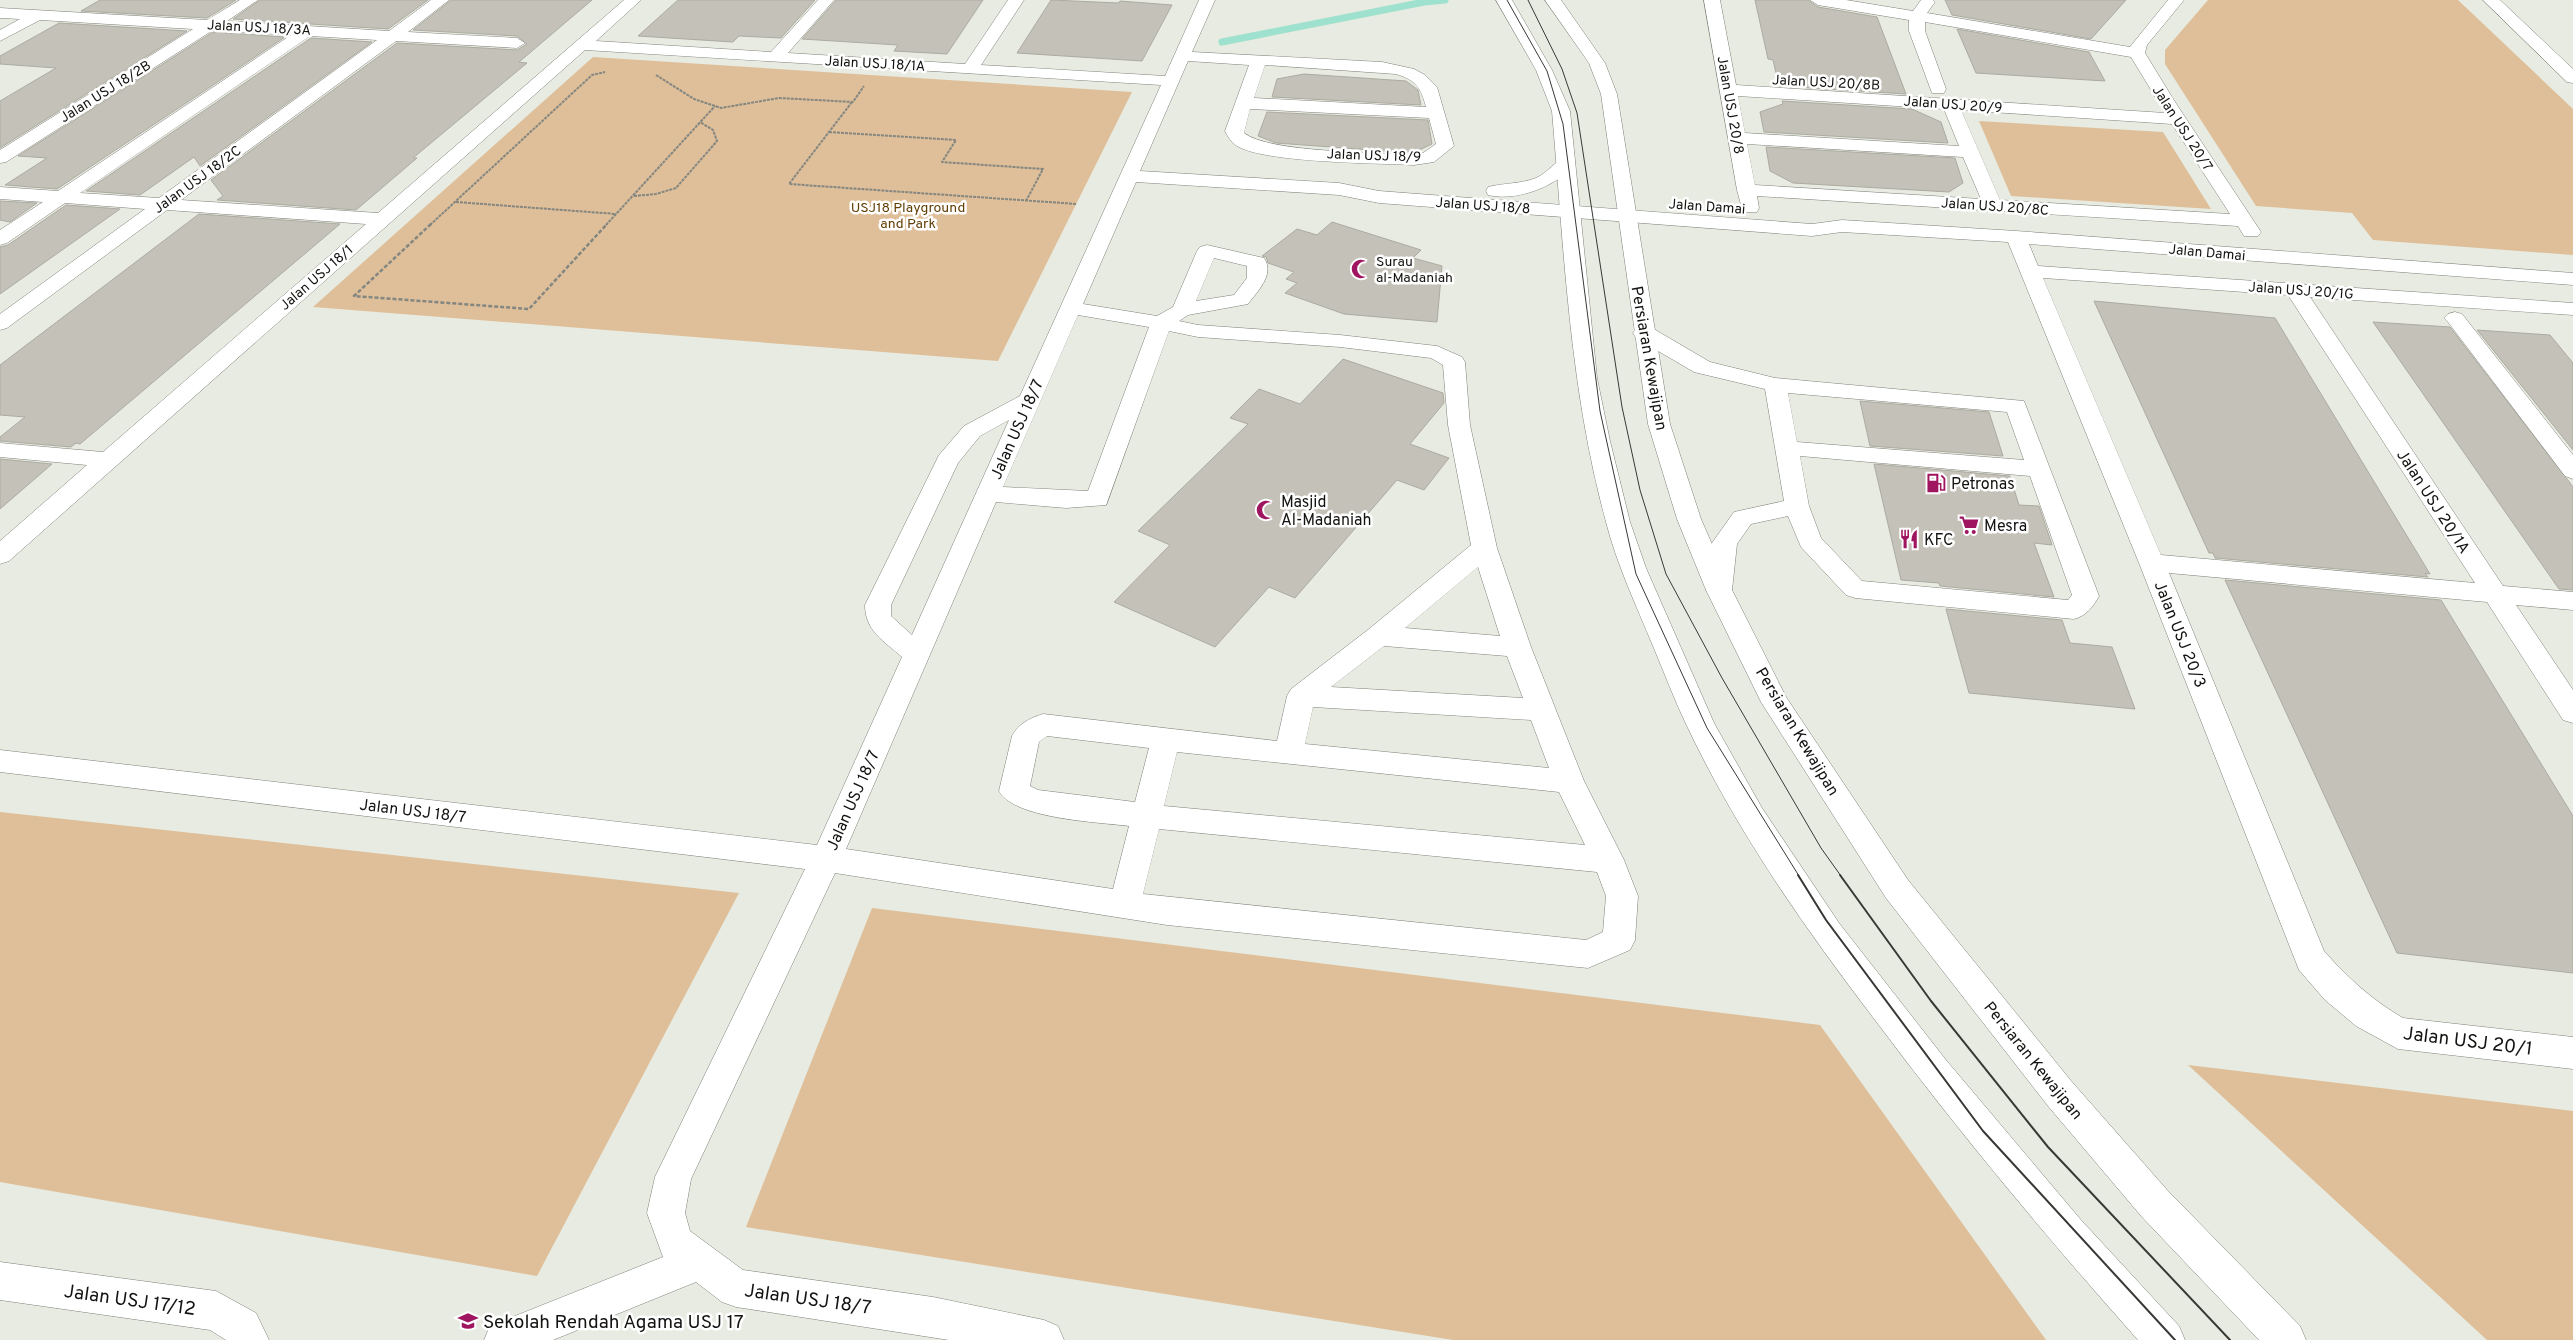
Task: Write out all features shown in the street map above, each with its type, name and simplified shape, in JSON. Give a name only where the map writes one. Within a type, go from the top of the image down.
[{"type":"street","name":"Jalan USJ 18/2B","points":[[0,158],[250,0]]},
{"type":"street","name":"Jalan USJ 18/2C","points":[[0,324],[441,0]]},
{"type":"street","name":"Jalan USJ 18/1","points":[[0,555],[633,0]]},
{"type":"street","points":[[775,57],[826,0]]},
{"type":"street","points":[[970,69],[1016,0]]},
{"type":"street","name":"Jalan USJ 18/7","points":[[1044,1340],[929,1328],[736,1288],[675,1244],[666,1213],[673,1177],[826,859],[1207,0]]},
{"type":"street","points":[[1504,0],[1544,70],[1562,111],[1586,378],[1598,441],[1618,522],[1633,568],[1700,724],[1751,817],[1828,933],[1934,1071],[2048,1210],[2165,1340]]},
{"type":"street","name":"Persiaran Kewajipan","points":[[1553,0],[1597,62],[1609,94],[1644,333],[1660,424],[1672,467],[1689,519],[1719,590],[1775,702],[1897,889],[2060,1094],[2154,1204],[2286,1340]]},
{"type":"street","name":"Jalan USJ 20/8","points":[[1712,0],[1750,210]]},
{"type":"street","points":[[1818,0],[2137,53],[2139,44],[2176,0]]},
{"type":"street","points":[[1929,0],[1917,16],[1917,31],[1938,89]]},
{"type":"street","points":[[2491,0],[2573,78]]},
{"type":"street","name":"Jalan USJ 18/3A","points":[[0,13],[517,42]]},
{"type":"street","points":[[0,36],[38,15]]},
{"type":"street","points":[[0,239],[308,30]]},
{"type":"street","name":"Jalan USJ 18/1A","points":[[581,46],[970,69],[1176,68]]},
{"type":"street","name":"Jalan USJ 20/7","points":[[2137,53],[2176,118],[2268,257]]},
{"type":"street","name":"Jalan USJ 18/9","points":[[1176,68],[1258,60],[1396,69],[1424,80],[1429,87],[1444,146],[1439,152],[1428,158],[1414,160],[1258,148],[1236,136],[1234,131],[1258,60]]},
{"type":"street","name":"Jalan USJ 20/8B","points":[[1728,83],[1938,89],[2166,102]]},
{"type":"street","name":"Jalan USJ 20/9","points":[[1728,83],[1950,104],[2176,118]]},
{"type":"street","points":[[1243,103],[1437,113]]},
{"type":"street","points":[[1950,104],[1993,206]]},
{"type":"street","points":[[1738,138],[1970,152]]},
{"type":"street","points":[[1495,191],[1536,185],[1559,173],[1566,163]]},
{"type":"street","name":"Jalan USJ 18/8","points":[[1128,176],[1338,189],[1379,197],[1627,208]]},
{"type":"street","name":"Jalan USJ 18/8","points":[[1338,189],[1383,182],[1495,191],[1570,204]]},
{"type":"street","name":"Jalan USJ 20/8C","points":[[1746,190],[2244,221]]},
{"type":"street","points":[[0,193],[383,219]]},
{"type":"street","name":"Jalan Damai","points":[[1627,208],[1750,210],[1809,214],[1842,226]]},
{"type":"street","name":"Jalan Damai","points":[[1627,208],[1812,230],[1842,226],[2016,237],[2573,279]]},
{"type":"street","name":"Jalan USJ 20/3","points":[[2016,237],[2152,563],[2311,960],[2337,990],[2368,1015]]},
{"type":"street","name":"Jalan USJ 20/1G","points":[[2030,271],[2571,311]]},
{"type":"street","name":"Jalan USJ 20/1A","points":[[2295,290],[2573,712]]},
{"type":"street","points":[[826,859],[1125,904],[1588,954],[1619,940],[1622,896],[1608,860],[1569,782],[1517,647],[1484,548],[1459,425],[1454,362],[1447,356],[1437,352],[1340,341],[1198,331],[1070,308]]},
{"type":"street","points":[[988,494],[1066,500],[1096,500],[1161,323],[1182,310]]},
{"type":"street","points":[[2454,318],[2573,471]]},
{"type":"street","points":[[1644,333],[1702,367],[1775,385],[2016,406],[2086,596],[2074,610],[1855,589],[1810,541],[1797,506],[1775,385]]},
{"type":"street","points":[[916,654],[878,618],[878,604],[947,460],[972,431],[1030,400]]},
{"type":"street","points":[[1786,448],[2039,469]]},
{"type":"street","points":[[0,450],[108,460]]},
{"type":"street","points":[[1719,590],[1726,543],[1743,518],[1797,506]]},
{"type":"street","points":[[1289,754],[1301,696],[1379,636],[1484,548]]},
{"type":"street","points":[[2152,563],[2573,601]]},
{"type":"street","points":[[1379,636],[1517,647]]},
{"type":"street","points":[[1301,696],[1542,710]]},
{"type":"street","points":[[1569,782],[1289,754],[1044,725],[1026,736],[1014,791],[1032,801],[1148,816],[1608,860]]},
{"type":"street","points":[[1125,904],[1166,738]]},
{"type":"street","name":"Jalan USJ 18/7","points":[[0,760],[826,859]]},
{"type":"street","name":"Jalan USJ 20/1","points":[[2368,1015],[2398,1033],[2573,1053]]},
{"type":"street","points":[[504,1340],[699,1262]]},
{"type":"street","name":"Jalan USJ 17/12","points":[[0,1281],[216,1311],[242,1327],[249,1340]]},
{"type":"path","points":[[608,72],[592,75],[354,296],[528,310],[715,106]]},
{"type":"path","points":[[653,74],[694,99],[715,106],[738,106],[779,98],[853,102]]},
{"type":"path","points":[[867,82],[789,184],[1077,204]]},
{"type":"path","points":[[633,196],[656,194],[676,188],[718,141],[713,130],[700,122]]},
{"type":"path","points":[[829,132],[956,140],[942,162],[1043,169],[1026,201]]},
{"type":"path","points":[[455,202],[616,214]]},
{"type":"green space","points":[[2208,0],[2458,0],[2573,109],[2573,255],[2373,240],[2352,213],[2256,206],[2165,64],[2165,50]]},
{"type":"green space","name":"USJ18 Playground and Park","points":[[593,57],[1132,92],[998,361],[313,307]]},
{"type":"green space","points":[[1979,121],[2163,132],[2211,209],[2011,196]]},
{"type":"green space","points":[[0,812],[739,893],[537,1276],[0,1182]]},
{"type":"green space","points":[[872,908],[1820,1025],[2046,1340],[1453,1340],[746,1227]]},
{"type":"green space","points":[[2188,1065],[2573,1111],[2573,1340],[2487,1340]]},
{"type":"building","points":[[100,0],[236,0],[207,18],[81,11]]},
{"type":"building","points":[[260,0],[428,0],[388,29],[233,19]]},
{"type":"building","points":[[451,0],[592,0],[519,62],[527,63],[413,158],[417,158],[356,210],[217,200],[223,196],[211,180],[397,43],[517,50],[527,44],[517,36],[413,30]]},
{"type":"building","points":[[678,0],[815,0],[781,38],[739,36],[733,42],[638,36]]},
{"type":"building","points":[[836,0],[983,0],[947,54],[894,51],[898,45],[802,39]]},
{"type":"building","points":[[1051,0],[1119,3],[1120,1],[1172,5],[1142,61],[1017,53]]},
{"type":"building","points":[[1755,0],[1808,0],[1818,7],[1877,17],[1906,94],[1779,86],[1773,60],[1768,59]]},
{"type":"building","points":[[1945,0],[2126,0],[2091,39],[1952,15]]},
{"type":"building","points":[[59,23],[187,31],[0,148],[0,101],[56,68],[0,64],[0,56]]},
{"type":"building","points":[[1957,29],[2089,52],[2105,81],[1976,73]]},
{"type":"building","points":[[213,32],[285,37],[57,189],[5,185],[47,158],[18,156]]},
{"type":"building","points":[[311,38],[372,42],[200,166],[194,157],[140,195],[86,191]]},
{"type":"building","points":[[1304,74],[1406,81],[1418,90],[1421,105],[1272,97],[1277,79]]},
{"type":"building","points":[[1782,101],[1912,109],[1941,122],[1948,143],[1764,132],[1760,112],[1783,104]]},
{"type":"building","points":[[1267,112],[1428,120],[1432,144],[1413,153],[1276,143],[1258,136]]},
{"type":"building","points":[[1766,147],[1955,158],[1963,183],[1949,192],[1793,183],[1770,171]]},
{"type":"building","points":[[0,201],[37,203],[10,222],[0,220]]},
{"type":"building","points":[[66,205],[120,209],[0,294],[0,247],[8,245]]},
{"type":"building","points":[[199,214],[340,224],[80,444],[76,443],[71,447],[0,441],[0,437],[25,417],[0,415],[0,365]]},
{"type":"building","name":"Surau al-Madaniah","points":[[1332,222],[1421,250],[1413,258],[1442,266],[1437,322],[1344,314],[1285,293],[1297,283],[1286,279],[1294,272],[1268,263],[1266,257],[1262,256],[1297,229],[1317,235]]},
{"type":"building","points":[[2094,301],[2275,318],[2430,574],[2425,573],[2428,577],[2215,558],[2213,553],[2209,553]]},
{"type":"building","points":[[2373,322],[2450,327],[2573,487],[2573,590],[2559,589]]},
{"type":"building","points":[[2477,330],[2550,335],[2573,363],[2573,450]]},
{"type":"building","name":"Masjid Al-Madaniah","points":[[1343,359],[1443,393],[1444,403],[1410,444],[1449,458],[1424,490],[1397,480],[1295,598],[1269,587],[1215,647],[1114,602],[1170,545],[1138,531],[1248,424],[1230,418],[1259,389],[1300,404]]},
{"type":"building","points":[[1860,401],[1989,412],[2003,456],[1870,446]]},
{"type":"building","points":[[0,459],[52,464],[0,509]]},
{"type":"building","name":"Mesra","points":[[1874,464],[2010,476],[2019,505],[2039,506],[2052,545],[2034,543],[2054,597],[1940,586],[1939,583],[1901,580]]},
{"type":"building","points":[[2225,580],[2441,600],[2573,816],[2573,973],[2397,953]]},
{"type":"building","points":[[1946,609],[2062,620],[2070,643],[2112,647],[2135,709],[1969,693]]},
{"type":"waterway","points":[[1222,42],[1424,2],[1445,0]]},
{"type":"tram line","points":[[1507,0],[1547,71],[1563,124],[1600,411],[1636,574],[1707,728],[1799,876]]},
{"type":"tram line","points":[[1528,0],[1562,69],[1577,113],[1622,407],[1640,490],[1666,574],[1722,678],[1821,848],[1841,876]]},
{"type":"tram line","points":[[1798,875],[1826,920],[1983,1131],[2175,1340]]},
{"type":"tram line","points":[[1840,875],[1931,1001],[2048,1147],[2230,1340]]},
{"type":"place","name":"Surau al-Madaniah","points":[[1361,269]]},
{"type":"place","name":"Petronas","points":[[1936,483]]},
{"type":"place","name":"Masjid Al-Madaniah","points":[[1266,510]]},
{"type":"place","name":"Mesra","points":[[1969,525]]},
{"type":"place","name":"KFC","points":[[1909,539]]},
{"type":"place","name":"Sekolah Rendah Agama USJ 17","points":[[468,1321]]}]
